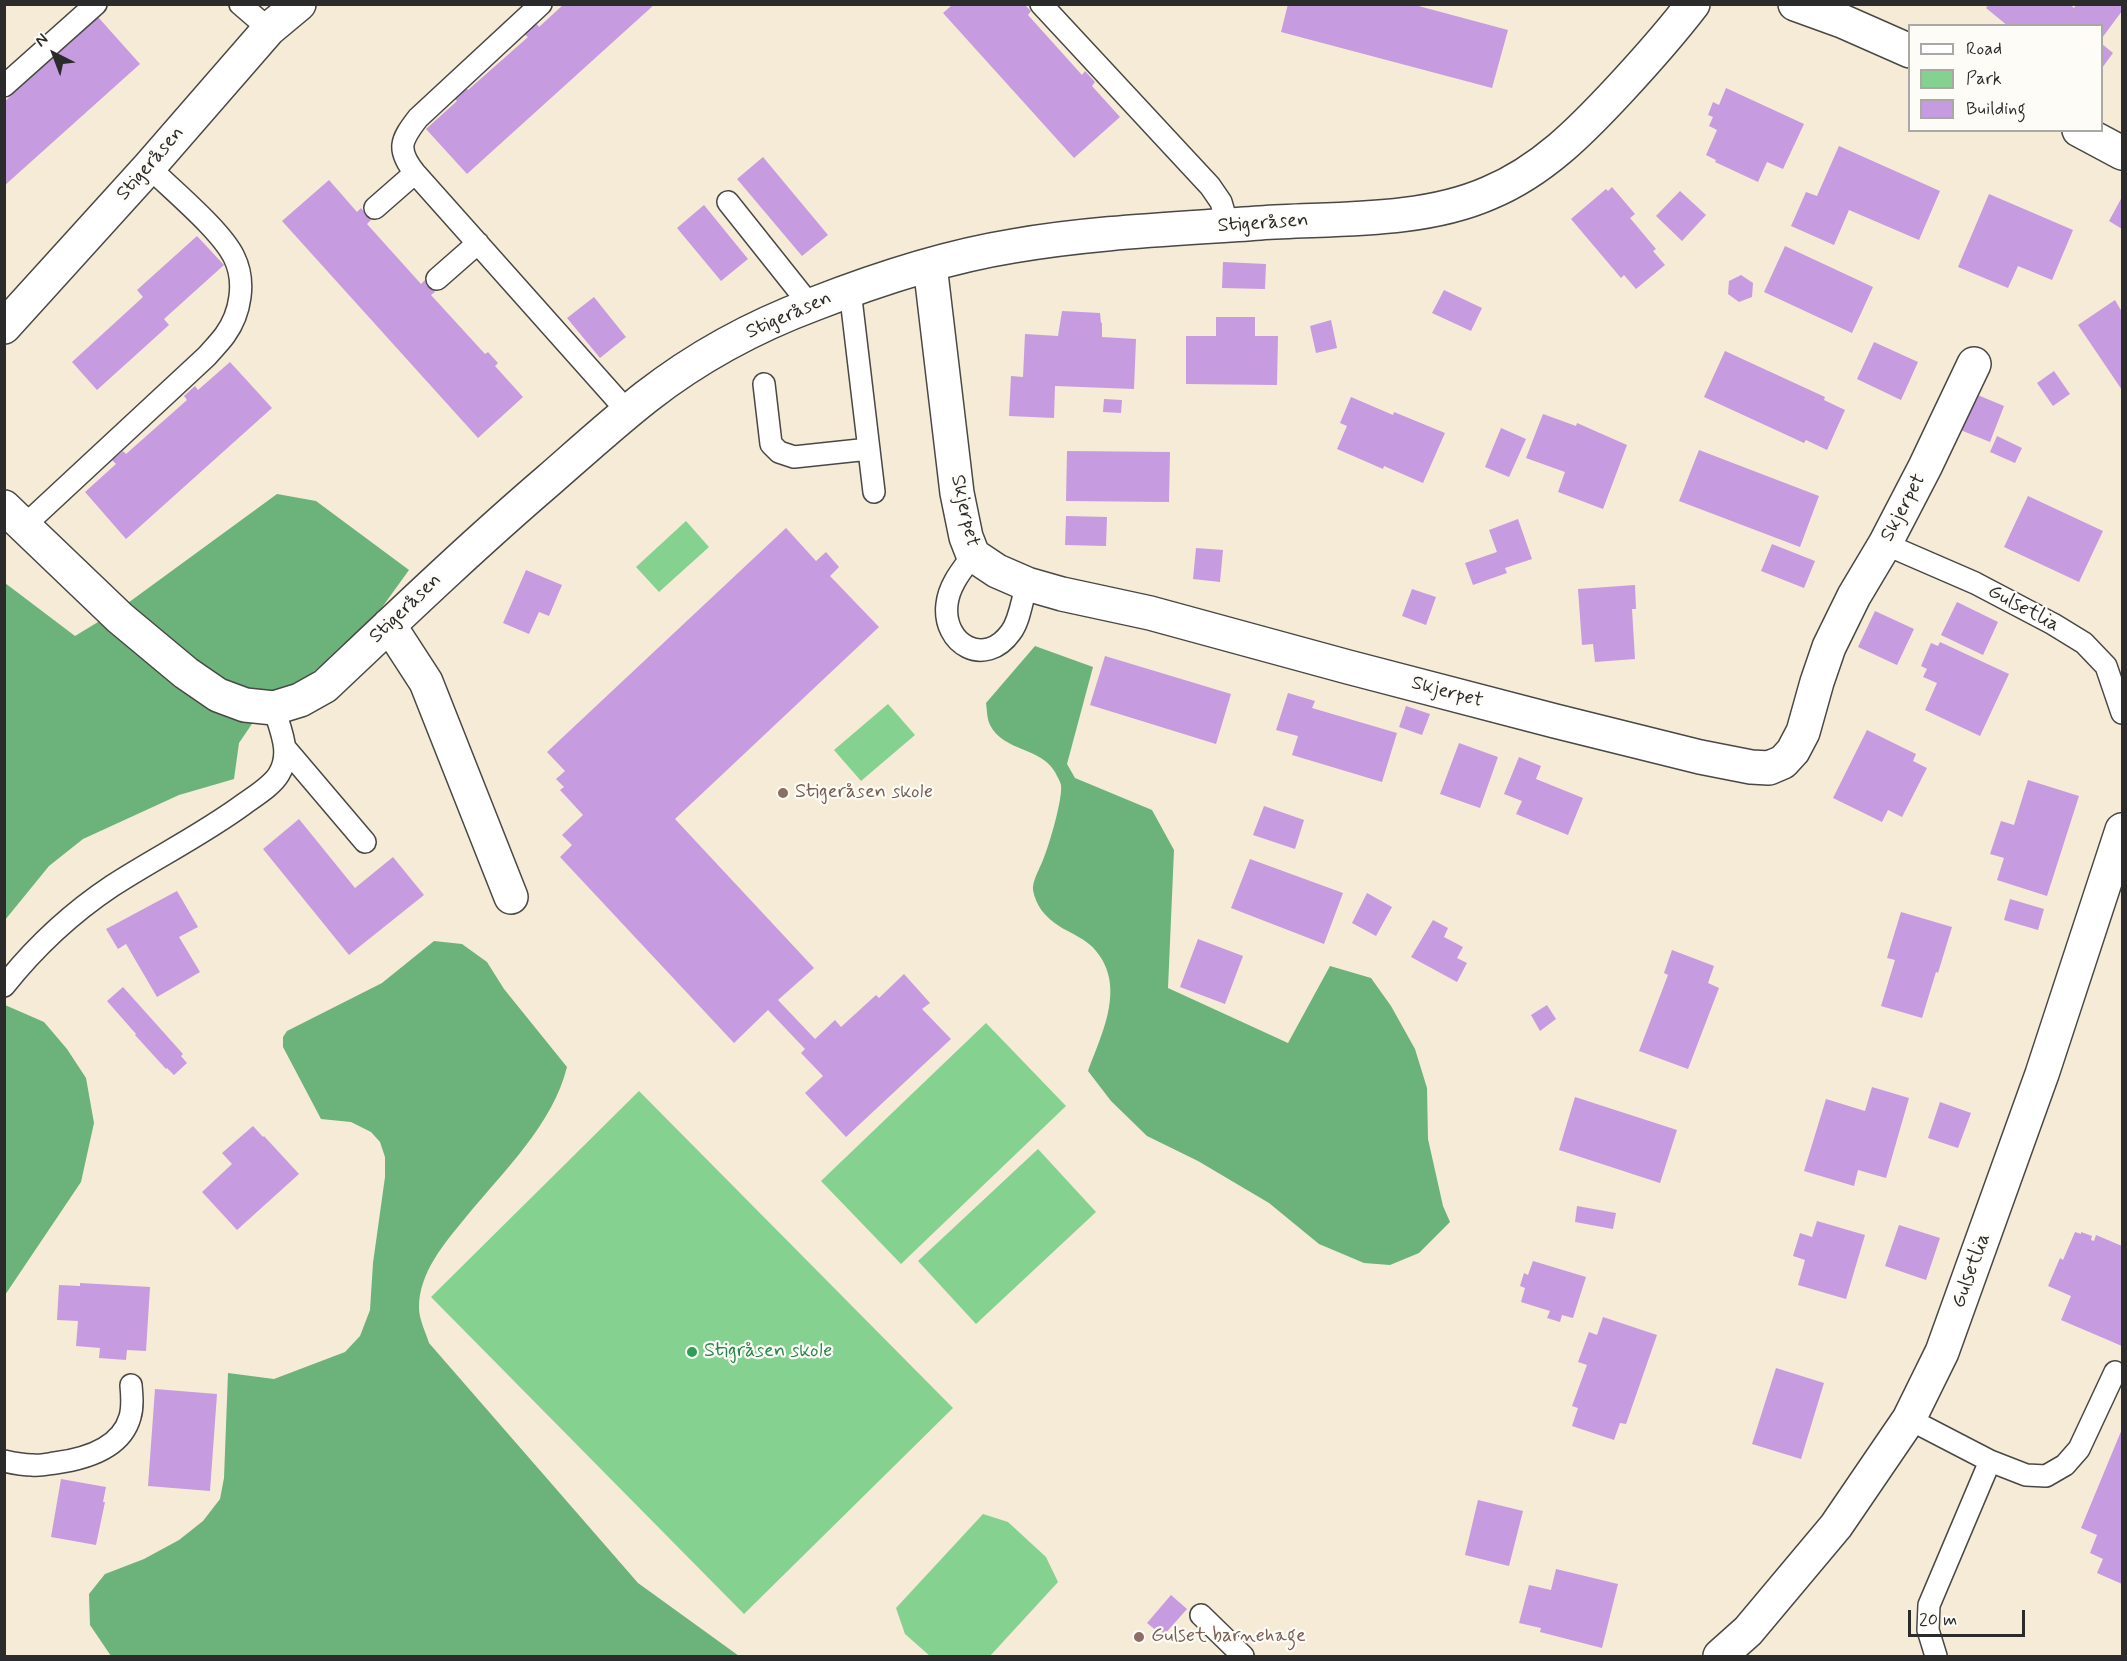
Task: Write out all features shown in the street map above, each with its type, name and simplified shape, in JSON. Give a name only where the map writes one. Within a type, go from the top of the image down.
[{"type":"street","name":"Stigeråsen","points":[[8,315],[149,167],[269,29],[299,4]]},
{"type":"street","name":"Stigeråsen","points":[[14,516],[120,618],[186,673],[218,695],[245,705],[274,708],[300,700],[325,686],[454,564],[647,396],[709,354],[775,320],[850,290],[930,265],[1010,246],[1065,238],[1369,218],[1454,205],[1488,194],[1523,176],[1554,155],[1650,58],[1693,4]]},
{"type":"street","points":[[1795,4],[1842,21],[1908,50]]},
{"type":"street","points":[[2083,132],[2122,153]]},
{"type":"street","name":"Skjerpet","points":[[930,265],[957,493],[966,537],[973,555],[997,571],[1027,584],[1062,594],[1150,613],[1348,667],[1751,768],[1769,768],[1783,762],[1793,751],[1803,732],[1829,647],[1854,596],[1885,544],[1925,467],[1974,364]]},
{"type":"street","points":[[389,626],[426,682],[511,897]]},
{"type":"street","name":"Gulsetlia","points":[[1720,1656],[1748,1631],[1836,1526],[1909,1419],[1942,1352],[2042,1074],[2122,830]]},
{"type":"lane","points":[[4,86],[96,4]]},
{"type":"lane","points":[[240,4],[269,29]]},
{"type":"lane","points":[[541,4],[418,118],[407,133],[402,145],[403,156],[477,243],[628,412]]},
{"type":"lane","points":[[1041,4],[1210,186],[1221,202],[1228,226]]},
{"type":"lane","points":[[14,516],[207,356],[227,334],[239,307],[241,279],[234,256],[219,235],[149,167]]},
{"type":"lane","points":[[375,208],[415,172]]},
{"type":"lane","points":[[728,202],[810,305]]},
{"type":"lane","points":[[437,279],[477,243]]},
{"type":"lane","points":[[850,290],[874,492]]},
{"type":"lane","points":[[764,384],[771,444],[780,452],[794,457],[869,449]]},
{"type":"lane","name":"Gulsetlia","points":[[1885,544],[1975,583],[2084,643],[2106,666],[2122,713]]},
{"type":"lane","points":[[973,555],[953,584],[947,602],[946,616],[949,628],[968,648],[978,651],[990,650],[1003,642],[1013,630],[1027,584]]},
{"type":"lane","points":[[274,708],[286,749],[365,842]]},
{"type":"lane","points":[[4,986],[28,956],[66,920],[112,886],[216,825],[259,793],[279,774],[286,749]]},
{"type":"lane","points":[[1909,1419],[1990,1461],[2026,1475],[2046,1476],[2065,1465],[2079,1449],[2115,1372]]},
{"type":"lane","points":[[4,1461],[34,1466],[74,1461],[99,1452],[114,1443],[130,1419],[131,1385]]},
{"type":"lane","points":[[1936,1656],[1928,1630],[1929,1605],[1990,1461]]},
{"type":"lane","points":[[1201,1615],[1243,1656]]},
{"type":"green space","points":[[277,494],[316,501],[409,570],[370,624],[258,715],[239,743],[234,779],[179,795],[83,839],[49,866],[5,920],[5,583],[75,636],[121,608]]},
{"type":"green space","points":[[686,521],[709,547],[659,592],[636,567]]},
{"type":"green space","points":[[1035,646],[1093,667],[1067,764],[1075,778],[1152,810],[1174,850],[1168,988],[1288,1043],[1330,966],[1371,978],[1391,1006],[1415,1049],[1427,1088],[1428,1139],[1443,1206],[1450,1222],[1419,1253],[1390,1265],[1364,1263],[1319,1244],[1269,1203],[1198,1161],[1147,1136],[1111,1101],[1088,1071],[1109,1010],[1109,980],[1105,965],[1093,947],[1049,919],[1039,906],[1033,890],[1055,822],[1061,785],[1049,764],[996,734],[987,714],[986,703]]},
{"type":"green space","points":[[888,704],[915,735],[861,781],[834,750]]},
{"type":"green space","points":[[434,941],[462,944],[487,962],[504,989],[567,1067],[551,1108],[539,1128],[449,1238],[428,1271],[423,1282],[419,1308],[429,1343],[638,1583],[739,1656],[111,1656],[90,1625],[89,1594],[105,1574],[144,1559],[179,1540],[203,1521],[220,1499],[224,1478],[228,1373],[274,1379],[345,1352],[360,1336],[370,1310],[373,1263],[385,1177],[385,1157],[380,1142],[371,1132],[351,1122],[321,1119],[283,1047],[283,1037],[287,1031],[382,983]]},
{"type":"green space","points":[[5,1005],[44,1022],[67,1049],[86,1078],[94,1123],[81,1182],[5,1295]]},
{"type":"green space","points":[[986,1023],[1066,1106],[901,1264],[821,1181]]},
{"type":"green space","name":"Stigråsen skole","points":[[639,1091],[953,1408],[744,1614],[431,1297]]},
{"type":"green space","points":[[1038,1149],[1096,1212],[976,1324],[918,1261]]},
{"type":"green space","points":[[983,1514],[1008,1522],[1046,1557],[1058,1582],[990,1656],[930,1656],[905,1634],[896,1608]]},
{"type":"building","points":[[564,4],[655,4],[467,174],[426,129],[457,101],[454,98],[465,87],[468,90],[528,37],[524,34],[536,23],[539,27]]},
{"type":"building","points":[[1288,4],[1411,4],[1508,30],[1492,88],[1281,32]]},
{"type":"building","points":[[1989,4],[2069,4],[2074,8],[2077,4],[2122,4],[2122,11],[2103,37],[2103,24],[2006,24],[1986,8]]},
{"type":"building","points":[[952,5],[1025,5],[1031,11],[1028,15],[1082,75],[1085,71],[1095,82],[1092,86],[1120,117],[1074,158],[943,13]]},
{"type":"building","points":[[98,17],[140,64],[4,186],[4,102],[55,56],[53,54],[64,43],[67,46]]},
{"type":"building","points":[[2103,45],[2113,53],[2103,67]]},
{"type":"building","points":[[1726,88],[1804,124],[1783,169],[1767,162],[1758,182],[1715,162],[1716,160],[1706,155],[1717,130],[1709,126],[1713,117],[1708,115],[1713,102],[1719,105]]},
{"type":"building","points":[[1839,146],[1940,191],[1919,240],[1849,210],[1834,245],[1791,226],[1806,192],[1817,196]]},
{"type":"building","points":[[763,157],[828,235],[802,256],[737,179]]},
{"type":"building","points":[[329,180],[357,212],[361,208],[371,220],[367,224],[421,284],[425,280],[435,292],[431,295],[485,354],[488,352],[498,363],[495,366],[523,397],[478,438],[282,221]]},
{"type":"building","points":[[1612,187],[1635,214],[1630,218],[1656,249],[1653,251],[1665,265],[1636,289],[1624,275],[1621,278],[1571,219],[1606,189],[1608,191]]},
{"type":"building","points":[[1680,191],[1706,215],[1682,241],[1656,216]]},
{"type":"building","points":[[1989,194],[2073,230],[2052,280],[2018,266],[2008,288],[1958,267]]},
{"type":"building","points":[[2122,197],[2122,229],[2109,221]]},
{"type":"building","points":[[704,205],[748,259],[721,281],[677,228]]},
{"type":"building","points":[[197,236],[224,265],[164,319],[169,325],[97,390],[72,362],[143,297],[137,290]]},
{"type":"building","points":[[1785,246],[1873,287],[1852,333],[1764,292]]},
{"type":"building","points":[[1223,262],[1266,264],[1265,289],[1222,288]]},
{"type":"building","points":[[1741,275],[1753,283],[1752,297],[1739,302],[1728,294],[1729,281]]},
{"type":"building","points":[[1444,290],[1482,308],[1471,331],[1432,313]]},
{"type":"building","points":[[594,297],[626,337],[600,358],[567,318]]},
{"type":"building","points":[[2115,300],[2122,312],[2122,390],[2078,325]]},
{"type":"building","points":[[1062,311],[1100,313],[1102,337],[1136,339],[1134,389],[1055,386],[1054,418],[1009,416],[1011,376],[1023,377],[1025,334],[1058,336]]},
{"type":"building","points":[[1216,317],[1255,317],[1255,336],[1278,336],[1277,385],[1186,384],[1186,336],[1216,336]]},
{"type":"building","points":[[1331,320],[1337,348],[1316,353],[1310,326]]},
{"type":"building","points":[[1874,342],[1918,362],[1901,400],[1857,379]]},
{"type":"building","points":[[1725,351],[1825,397],[1824,400],[1845,410],[1827,450],[1806,440],[1804,443],[1704,397]]},
{"type":"building","points":[[230,362],[272,408],[126,539],[85,492],[116,464],[112,460],[123,451],[126,454],[187,400],[184,396],[195,386],[198,390]]},
{"type":"building","points":[[2054,371],[2070,394],[2053,406],[2037,383]]},
{"type":"building","points":[[1973,393],[2004,406],[1990,442],[1958,429]]},
{"type":"building","points":[[1351,397],[1445,433],[1423,483],[1337,449],[1347,426],[1340,423]]},
{"type":"building","points":[[1104,399],[1122,400],[1121,413],[1103,412]]},
{"type":"building","points":[[1543,414],[1576,426],[1577,423],[1627,445],[1603,509],[1558,492],[1565,472],[1526,458]]},
{"type":"building","points":[[1501,428],[1526,439],[1509,477],[1485,467]]},
{"type":"building","points":[[1997,436],[2022,448],[2015,463],[1990,452]]},
{"type":"building","points":[[1699,450],[1819,496],[1800,547],[1679,501]]},
{"type":"building","points":[[1067,451],[1170,452],[1169,502],[1066,501]]},
{"type":"building","points":[[2028,496],[2103,531],[2079,582],[2004,547]]},
{"type":"building","points":[[1066,516],[1107,517],[1106,546],[1065,545]]},
{"type":"building","points":[[1518,519],[1532,559],[1505,568],[1507,573],[1473,585],[1465,563],[1497,552],[1489,530]]},
{"type":"building","points":[[786,528],[816,561],[826,552],[839,567],[830,576],[879,627],[675,819],[814,968],[778,1000],[815,1039],[835,1020],[841,1027],[876,995],[879,998],[904,974],[930,1003],[922,1009],[951,1039],[846,1137],[805,1093],[823,1076],[801,1053],[805,1049],[768,1010],[734,1043],[560,857],[572,845],[562,835],[583,815],[560,790],[564,787],[556,779],[565,771],[547,752]]},
{"type":"building","points":[[1772,544],[1815,561],[1804,588],[1761,571]]},
{"type":"building","points":[[1196,548],[1223,550],[1220,582],[1193,579]]},
{"type":"building","points":[[526,570],[562,585],[549,616],[539,612],[529,634],[503,623]]},
{"type":"building","points":[[1635,585],[1636,609],[1632,609],[1635,659],[1595,662],[1593,644],[1582,645],[1578,589]]},
{"type":"building","points":[[1412,589],[1436,597],[1426,625],[1402,616]]},
{"type":"building","points":[[1957,602],[1998,622],[1983,655],[1941,635]]},
{"type":"building","points":[[1875,611],[1914,629],[1897,665],[1858,647]]},
{"type":"building","points":[[1940,642],[2009,674],[1980,736],[1925,710],[1937,683],[1923,677],[1927,669],[1921,666],[1931,643],[1938,646]]},
{"type":"building","points":[[1105,656],[1231,694],[1216,744],[1090,705]]},
{"type":"building","points":[[1288,693],[1315,701],[1312,708],[1397,733],[1382,782],[1292,755],[1298,736],[1276,730]]},
{"type":"building","points":[[1406,706],[1430,714],[1422,735],[1399,727]]},
{"type":"building","points":[[1867,730],[1916,754],[1913,761],[1927,768],[1902,817],[1888,810],[1882,822],[1833,798]]},
{"type":"building","points":[[1459,743],[1498,757],[1480,808],[1440,794]]},
{"type":"building","points":[[1519,757],[1541,766],[1536,779],[1583,798],[1568,835],[1516,814],[1522,801],[1504,794]]},
{"type":"building","points":[[2028,780],[2079,796],[2047,896],[1997,880],[2004,858],[1990,854],[2001,821],[2014,825]]},
{"type":"building","points":[[1264,806],[1304,820],[1295,849],[1253,835]]},
{"type":"building","points":[[299,819],[355,888],[393,857],[424,895],[349,955],[263,849]]},
{"type":"building","points":[[1250,859],[1343,893],[1324,944],[1231,908]]},
{"type":"building","points":[[177,891],[198,927],[179,937],[200,972],[157,997],[126,944],[118,949],[106,929]]},
{"type":"building","points":[[1367,893],[1392,907],[1376,936],[1352,923]]},
{"type":"building","points":[[2010,899],[2044,909],[2038,930],[2004,920]]},
{"type":"building","points":[[1901,912],[1952,927],[1922,1018],[1881,1006],[1895,960],[1887,958]]},
{"type":"building","points":[[1433,920],[1448,928],[1444,937],[1463,947],[1457,958],[1467,963],[1457,982],[1411,957]]},
{"type":"building","points":[[1198,939],[1243,956],[1225,1004],[1180,987]]},
{"type":"building","points":[[1672,950],[1714,966],[1708,983],[1719,988],[1688,1069],[1639,1051],[1668,975],[1664,973]]},
{"type":"building","points":[[123,987],[183,1054],[181,1056],[187,1063],[174,1075],[135,1035],[107,1001]]},
{"type":"building","points":[[1547,1005],[1556,1019],[1540,1031],[1531,1015]]},
{"type":"building","points":[[1872,1087],[1909,1098],[1886,1178],[1858,1170],[1854,1186],[1804,1171],[1826,1099],[1865,1111]]},
{"type":"building","points":[[1575,1097],[1677,1130],[1660,1183],[1559,1150]]},
{"type":"building","points":[[1940,1102],[1971,1113],[1958,1148],[1928,1138]]},
{"type":"building","points":[[253,1126],[299,1174],[237,1230],[202,1192],[232,1164],[222,1153]]},
{"type":"building","points":[[1577,1206],[1616,1213],[1613,1229],[1575,1222]]},
{"type":"building","points":[[1817,1221],[1865,1235],[1846,1299],[1798,1285],[1805,1260],[1793,1256],[1800,1233],[1812,1237]]},
{"type":"building","points":[[1899,1225],[1940,1238],[1926,1280],[1885,1266]]},
{"type":"building","points":[[2075,1232],[2092,1236],[2091,1240],[2094,1241],[2096,1235],[2122,1246],[2122,1346],[2061,1320],[2071,1296],[2048,1286]]},
{"type":"building","points":[[1533,1261],[1586,1277],[1573,1318],[1562,1315],[1560,1322],[1547,1318],[1550,1311],[1521,1302],[1525,1288],[1520,1286],[1524,1273],[1528,1275]]},
{"type":"building","points":[[80,1283],[150,1287],[146,1351],[127,1350],[126,1360],[99,1358],[100,1348],[76,1346],[78,1321],[57,1320],[59,1285],[80,1286]]},
{"type":"building","points":[[1603,1317],[1657,1335],[1626,1424],[1620,1423],[1614,1440],[1572,1426],[1578,1408],[1572,1406],[1587,1365],[1578,1362],[1589,1332],[1597,1335]]},
{"type":"building","points":[[1776,1368],[1824,1383],[1801,1459],[1752,1444]]},
{"type":"building","points":[[155,1389],[217,1394],[210,1491],[148,1486]]},
{"type":"building","points":[[2122,1429],[2122,1584],[2097,1573],[2103,1559],[2090,1553],[2097,1535],[2081,1528]]},
{"type":"building","points":[[61,1479],[106,1487],[96,1545],[51,1537]]},
{"type":"building","points":[[1478,1500],[1523,1511],[1509,1566],[1465,1555]]},
{"type":"building","points":[[1556,1569],[1618,1584],[1602,1648],[1540,1632],[1541,1628],[1519,1623],[1529,1585],[1551,1590]]},
{"type":"building","points":[[1171,1595],[1187,1609],[1163,1636],[1147,1623]]},
{"type":"place","name":"Stigeråsen skole","points":[[783,793]]},
{"type":"place","name":"Stigråsen skole","points":[[692,1352]]},
{"type":"place","name":"Gulset barnehage","points":[[1139,1637]]}]
